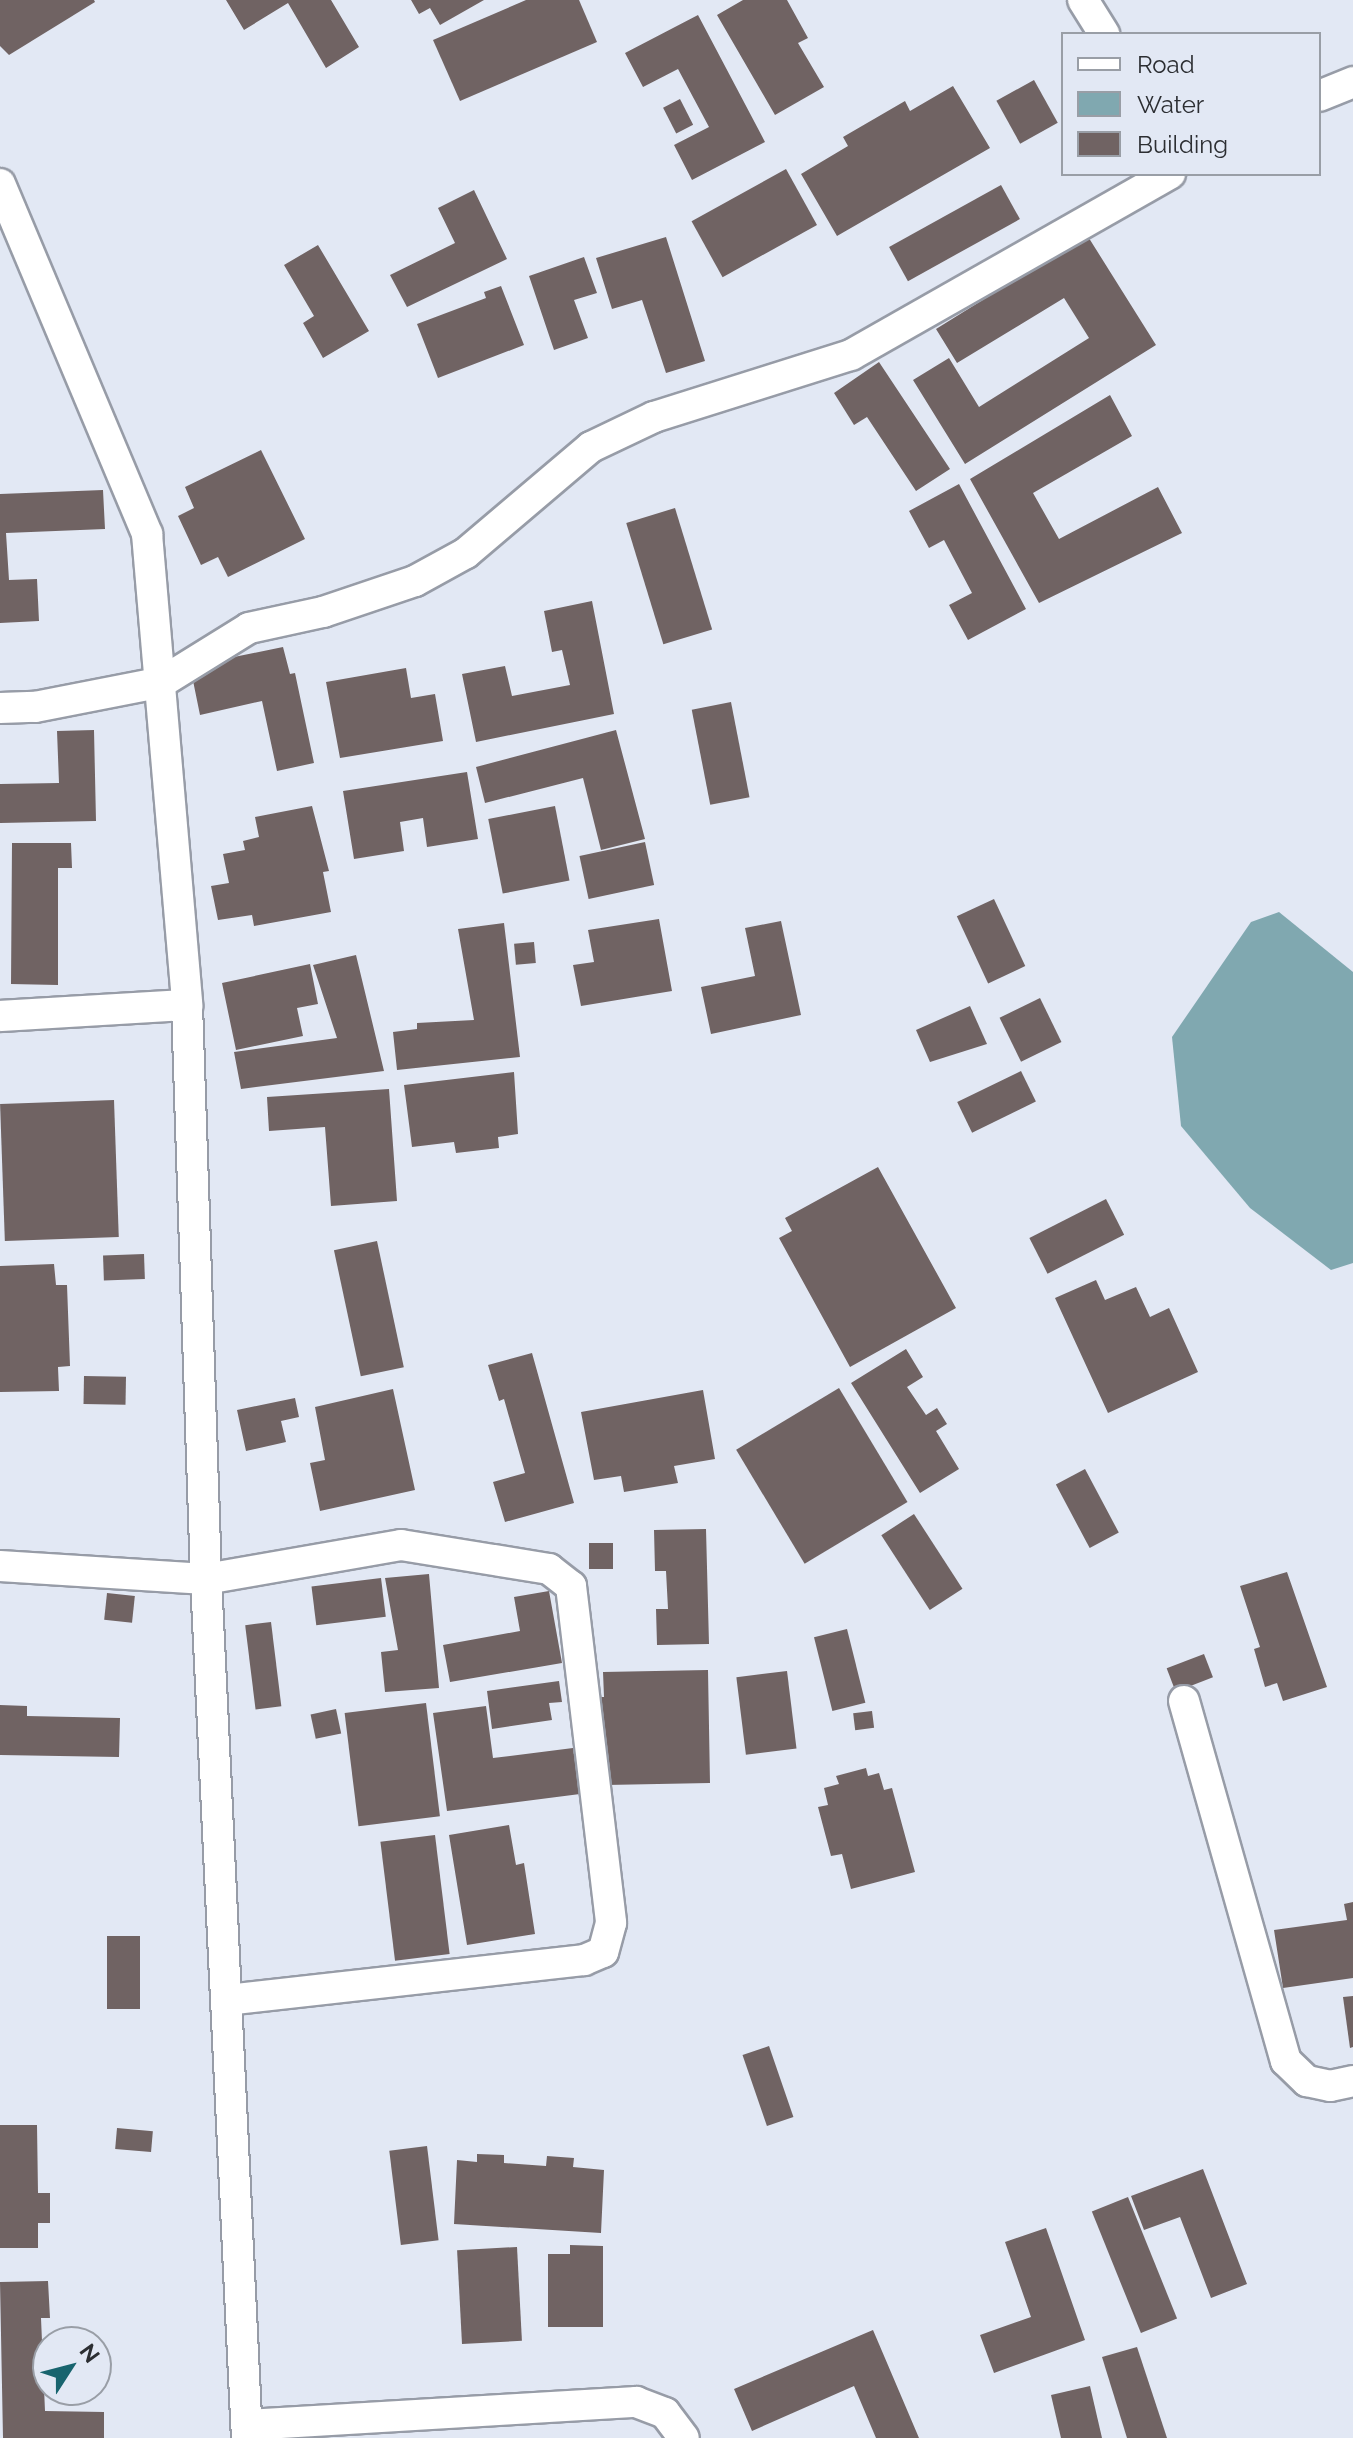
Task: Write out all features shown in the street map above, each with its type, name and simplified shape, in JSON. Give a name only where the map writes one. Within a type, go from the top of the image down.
[{"type":"street","points":[[1083,0],[1103,32]]},
{"type":"street","points":[[1321,95],[1353,82]]},
{"type":"street","points":[[0,708],[35,707],[162,682],[249,628],[323,612],[415,581],[466,553],[591,447],[654,417],[851,355],[1166,176]]},
{"type":"street","points":[[0,184],[147,534],[162,682],[187,1005],[206,1579],[229,2000],[247,2432],[636,2402],[665,2413],[684,2438]]},
{"type":"street","points":[[0,1016],[187,1005]]},
{"type":"street","points":[[0,1566],[206,1579],[401,1545],[549,1569],[571,1586],[611,1923],[603,1952],[584,1960],[229,2000]]},
{"type":"street","points":[[1184,1701],[1286,2061],[1307,2081],[1330,2086],[1353,2081]]},
{"type":"water","points":[[1279,912],[1353,972],[1353,1263],[1331,1270],[1250,1208],[1181,1126],[1172,1037],[1251,922]]},
{"type":"building","points":[[0,0],[95,2],[9,55],[0,46]]},
{"type":"building","points":[[226,0],[331,0],[359,47],[326,68],[288,3],[244,30]]},
{"type":"building","points":[[411,0],[484,0],[440,25],[430,8],[419,14]]},
{"type":"building","points":[[526,0],[579,0],[597,42],[460,101],[433,40]]},
{"type":"building","points":[[743,0],[787,0],[808,38],[798,43],[824,87],[775,115],[717,15]]},
{"type":"building","points":[[698,15],[765,142],[692,180],[674,145],[709,127],[678,69],[643,87],[625,53]]},
{"type":"building","points":[[1034,80],[1058,123],[1020,144],[996,101]]},
{"type":"building","points":[[953,86],[990,148],[837,236],[801,174],[848,146],[843,137],[905,101],[910,111]]},
{"type":"building","points":[[680,99],[693,125],[676,133],[663,108]]},
{"type":"building","points":[[786,169],[817,225],[723,277],[692,221]]},
{"type":"building","points":[[1001,185],[1020,219],[908,281],[889,247]]},
{"type":"building","points":[[474,190],[507,259],[407,307],[390,275],[455,243],[438,208]]},
{"type":"building","points":[[1087,235],[1156,345],[965,464],[913,380],[949,358],[979,407],[1089,338],[1064,298],[957,363],[936,329]]},
{"type":"building","points":[[666,237],[705,361],[666,373],[642,300],[612,309],[596,258]]},
{"type":"building","points":[[318,245],[369,331],[323,358],[303,323],[314,316],[284,265]]},
{"type":"building","points":[[584,257],[597,293],[574,300],[588,338],[554,350],[529,276]]},
{"type":"building","points":[[501,286],[524,345],[438,378],[417,324],[486,298],[484,292]]},
{"type":"building","points":[[879,362],[950,469],[916,491],[867,417],[854,425],[834,393]]},
{"type":"building","points":[[1110,395],[1132,436],[1033,493],[1059,539],[1158,487],[1182,533],[1039,603],[970,479]]},
{"type":"building","points":[[261,450],[305,539],[228,577],[218,557],[201,565],[178,516],[194,508],[185,487]]},
{"type":"building","points":[[959,484],[1026,609],[968,640],[949,605],[972,593],[944,540],[929,548],[909,511]]},
{"type":"building","points":[[103,490],[105,529],[6,533],[9,580],[37,579],[39,621],[0,623],[0,494]]},
{"type":"building","points":[[675,508],[712,629],[663,644],[626,523]]},
{"type":"building","points":[[592,601],[614,714],[476,742],[462,674],[505,666],[512,696],[570,685],[562,650],[552,652],[544,611]]},
{"type":"building","points":[[283,647],[290,674],[295,673],[314,763],[277,771],[262,701],[200,715],[190,666]]},
{"type":"building","points":[[406,668],[411,698],[435,694],[443,741],[340,758],[326,682]]},
{"type":"building","points":[[731,702],[750,797],[710,805],[692,710]]},
{"type":"building","points":[[94,730],[96,821],[0,823],[0,784],[59,783],[57,731]]},
{"type":"building","points":[[616,730],[645,839],[601,850],[583,778],[485,803],[476,767]]},
{"type":"building","points":[[467,772],[478,839],[427,847],[423,818],[400,822],[404,851],[354,859],[343,791]]},
{"type":"building","points":[[312,806],[329,871],[323,872],[331,912],[254,926],[252,915],[218,920],[211,886],[229,883],[223,854],[245,850],[243,841],[259,837],[255,817]]},
{"type":"building","points":[[555,806],[570,881],[503,894],[488,819]]},
{"type":"building","points":[[645,842],[654,885],[589,899],[579,856]]},
{"type":"building","points":[[12,843],[71,843],[72,868],[58,868],[58,985],[11,984]]},
{"type":"building","points":[[994,899],[1025,966],[988,983],[957,916]]},
{"type":"building","points":[[659,919],[672,991],[581,1006],[573,965],[594,962],[588,930]]},
{"type":"building","points":[[781,921],[801,1015],[711,1034],[701,987],[755,976],[745,928]]},
{"type":"building","points":[[504,923],[520,1057],[397,1070],[393,1032],[417,1029],[417,1023],[474,1020],[458,929]]},
{"type":"building","points":[[534,942],[536,963],[516,965],[514,944]]},
{"type":"building","points":[[356,955],[384,1071],[241,1089],[234,1052],[337,1038],[313,965]]},
{"type":"building","points":[[310,964],[318,1004],[297,1008],[303,1036],[236,1050],[222,983]]},
{"type":"building","points":[[1040,998],[1061,1042],[1021,1062],[1000,1018]]},
{"type":"building","points":[[970,1006],[987,1044],[930,1062],[916,1030]]},
{"type":"building","points":[[1021,1071],[1036,1102],[972,1133],[957,1102]]},
{"type":"building","points":[[514,1072],[518,1134],[498,1137],[499,1148],[456,1153],[454,1142],[412,1147],[404,1085]]},
{"type":"building","points":[[389,1089],[397,1201],[331,1206],[325,1127],[269,1131],[267,1097]]},
{"type":"building","points":[[114,1100],[119,1237],[5,1241],[0,1104]]},
{"type":"building","points":[[878,1167],[956,1308],[850,1367],[779,1238],[792,1231],[785,1218]]},
{"type":"building","points":[[1106,1199],[1124,1235],[1048,1274],[1029,1238]]},
{"type":"building","points":[[377,1241],[404,1367],[361,1376],[334,1250]]},
{"type":"building","points":[[144,1254],[145,1279],[104,1280],[103,1255]]},
{"type":"building","points":[[54,1264],[56,1285],[67,1285],[70,1366],[58,1367],[59,1391],[0,1392],[0,1266]]},
{"type":"building","points":[[1096,1280],[1105,1300],[1136,1287],[1150,1317],[1169,1308],[1198,1372],[1108,1413],[1055,1298]]},
{"type":"building","points":[[906,1349],[923,1377],[907,1387],[926,1415],[937,1408],[947,1424],[936,1431],[959,1469],[920,1493],[851,1383]]},
{"type":"building","points":[[532,1353],[574,1503],[505,1522],[493,1482],[525,1473],[504,1399],[499,1401],[488,1365]]},
{"type":"building","points":[[84,1376],[126,1377],[126,1405],[84,1404]]},
{"type":"building","points":[[839,1388],[908,1502],[805,1564],[736,1450]]},
{"type":"building","points":[[393,1389],[415,1490],[320,1511],[310,1463],[325,1460],[315,1407]]},
{"type":"building","points":[[703,1390],[715,1459],[674,1466],[678,1483],[624,1492],[621,1476],[594,1480],[581,1412]]},
{"type":"building","points":[[295,1398],[299,1417],[281,1421],[286,1442],[246,1451],[237,1410]]},
{"type":"building","points":[[1085,1469],[1119,1533],[1090,1548],[1056,1484]]},
{"type":"building","points":[[914,1514],[962,1589],[930,1610],[881,1535]]},
{"type":"building","points":[[706,1529],[709,1644],[657,1645],[656,1609],[668,1609],[666,1571],[655,1571],[654,1530]]},
{"type":"building","points":[[589,1543],[613,1543],[613,1569],[589,1569]]},
{"type":"building","points":[[1287,1572],[1327,1687],[1283,1701],[1277,1683],[1265,1687],[1254,1649],[1260,1647],[1240,1586]]},
{"type":"building","points":[[429,1574],[439,1688],[385,1692],[381,1652],[398,1650],[385,1578]]},
{"type":"building","points":[[381,1578],[386,1617],[316,1625],[312,1587]]},
{"type":"building","points":[[549,1591],[562,1663],[450,1682],[443,1645],[520,1631],[514,1597]]},
{"type":"building","points":[[107,1593],[135,1596],[132,1623],[104,1620]]},
{"type":"building","points":[[271,1622],[281,1706],[256,1710],[245,1625]]},
{"type":"building","points":[[847,1629],[865,1703],[832,1711],[814,1637]]},
{"type":"building","points":[[1204,1654],[1213,1677],[1176,1692],[1167,1668]]},
{"type":"building","points":[[708,1670],[710,1783],[606,1785],[594,1697],[604,1697],[603,1672]]},
{"type":"building","points":[[787,1671],[797,1748],[746,1755],[736,1677]]},
{"type":"building","points":[[559,1681],[562,1702],[549,1703],[552,1720],[492,1729],[487,1691]]},
{"type":"building","points":[[426,1703],[440,1816],[359,1826],[345,1713]]},
{"type":"building","points":[[0,1705],[27,1706],[27,1716],[120,1718],[119,1757],[0,1755]]},
{"type":"building","points":[[486,1706],[493,1758],[573,1748],[580,1794],[447,1811],[433,1713]]},
{"type":"building","points":[[336,1709],[341,1733],[316,1739],[311,1714]]},
{"type":"building","points":[[872,1711],[874,1728],[855,1730],[853,1713]]},
{"type":"building","points":[[866,1768],[868,1776],[879,1773],[884,1790],[892,1788],[915,1872],[851,1889],[842,1854],[831,1856],[818,1807],[828,1805],[824,1788],[839,1784],[836,1776]]},
{"type":"building","points":[[509,1825],[516,1865],[524,1863],[535,1934],[467,1945],[449,1835]]},
{"type":"building","points":[[435,1835],[450,1954],[395,1961],[380,1842]]},
{"type":"building","points":[[1353,1902],[1353,1978],[1283,1988],[1274,1930],[1347,1920],[1344,1904]]},
{"type":"building","points":[[107,1936],[140,1936],[140,2009],[107,2009]]},
{"type":"building","points":[[1353,1996],[1353,2047],[1350,2048],[1343,1997]]},
{"type":"building","points":[[769,2046],[793,2117],[767,2126],[743,2055]]},
{"type":"building","points":[[0,2125],[37,2125],[38,2193],[50,2193],[50,2223],[38,2223],[38,2248],[0,2248]]},
{"type":"building","points":[[117,2128],[153,2131],[151,2152],[115,2149]]},
{"type":"building","points":[[427,2146],[439,2240],[401,2245],[389,2151]]},
{"type":"building","points":[[477,2154],[504,2155],[504,2163],[546,2166],[547,2156],[574,2158],[573,2167],[604,2170],[601,2233],[454,2224],[457,2160],[477,2162]]},
{"type":"building","points":[[1203,2169],[1247,2284],[1211,2298],[1180,2217],[1144,2230],[1131,2196]]},
{"type":"building","points":[[1128,2197],[1177,2318],[1141,2333],[1092,2212]]},
{"type":"building","points":[[1046,2228],[1085,2340],[994,2373],[980,2335],[1031,2317],[1005,2242]]},
{"type":"building","points":[[570,2245],[603,2246],[603,2327],[548,2327],[548,2254],[570,2254]]},
{"type":"building","points":[[517,2247],[522,2341],[462,2344],[457,2250]]},
{"type":"building","points":[[48,2281],[50,2318],[41,2318],[41,2326],[32,2326],[32,2406],[45,2406],[45,2411],[104,2412],[104,2438],[3,2438],[0,2282]]},
{"type":"building","points":[[873,2330],[919,2438],[876,2438],[854,2386],[752,2431],[734,2389]]},
{"type":"building","points":[[1137,2347],[1167,2438],[1127,2438],[1102,2357]]},
{"type":"building","points":[[1090,2386],[1102,2438],[1061,2438],[1051,2395]]}]
